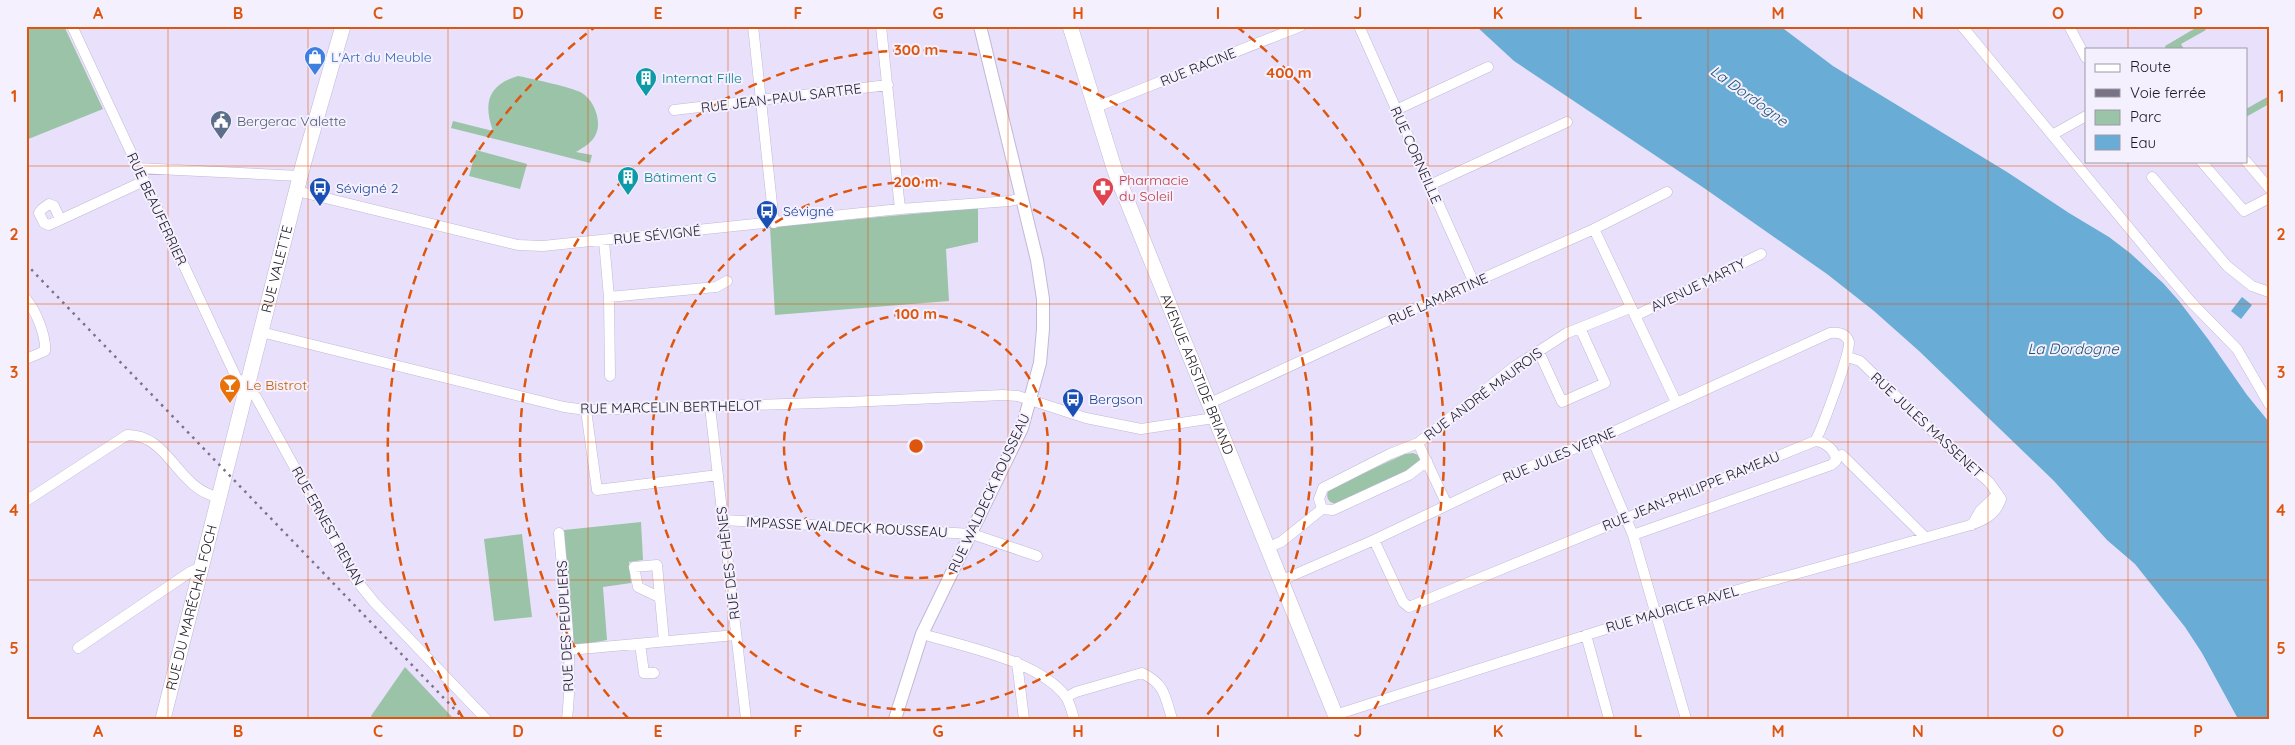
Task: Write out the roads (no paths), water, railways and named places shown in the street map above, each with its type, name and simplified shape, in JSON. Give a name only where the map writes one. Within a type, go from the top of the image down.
[{"type":"main road","name":"AVENUE ARISTIDE BRIAND","points":[[1070,26],[1114,171],[1336,717]]},
{"type":"main road","name":"RUE VALETTE","points":[[218,497],[300,176],[340,31]]},
{"type":"main road","name":"RUE DU MARÉCHAL FOCH","points":[[163,719],[218,497]]},
{"type":"street","name":"RUE BEAUFERRIER","points":[[72,26],[236,377],[246,388]]},
{"type":"street","points":[[752,26],[774,222]]},
{"type":"street","points":[[881,26],[900,209]]},
{"type":"street","name":"RUE WALDECK ROUSSEAU","points":[[895,719],[922,634],[1022,428],[1040,363],[1043,299],[1037,260],[980,26]]},
{"type":"street","name":"RUE RACINE","points":[[1094,108],[1301,26]]},
{"type":"street","name":"RUE CORNEILLE","points":[[1359,26],[1474,283]]},
{"type":"street","points":[[1962,26],[2192,302],[2237,349],[2269,404]]},
{"type":"street","points":[[2070,26],[2085,56]]},
{"type":"street","points":[[1396,110],[1488,67]]},
{"type":"street","name":"RUE JEAN-PAUL SARTRE","points":[[674,110],[888,85]]},
{"type":"street","points":[[2052,135],[2085,117]]},
{"type":"street","points":[[1430,186],[1566,122]]},
{"type":"street","points":[[2202,162],[2244,211],[2269,198]]},
{"type":"street","points":[[2247,162],[2269,188]]},
{"type":"street","points":[[137,168],[300,176]]},
{"type":"street","points":[[2152,177],[2227,266],[2252,286],[2269,292]]},
{"type":"street","points":[[60,219],[144,181]]},
{"type":"street","name":"RUE SÉVIGNÉ","points":[[297,191],[518,245],[543,246],[900,209],[1010,201],[1022,198]]},
{"type":"street","name":"RUE LAMARTINE","points":[[1030,400],[1086,418],[1141,429],[1211,411],[1389,320],[1594,229],[1667,192]]},
{"type":"street","points":[[1594,229],[1676,402]]},
{"type":"street","points":[[604,241],[609,297],[610,376]]},
{"type":"street","name":"AVENUE MARTY","points":[[1633,312],[1761,254]]},
{"type":"street","points":[[609,297],[716,287],[727,280]]},
{"type":"street","points":[[26,299],[33,308],[46,343],[45,351],[26,359]]},
{"type":"street","name":"RUE ANDRÉ MAUROIS","points":[[1322,509],[1319,499],[1323,488],[1390,454],[1418,443],[1514,367],[1567,334],[1580,328],[1633,312]]},
{"type":"street","points":[[1539,352],[1562,402],[1605,383],[1580,328]]},
{"type":"street","name":"RUE MARCELIN BERTHELOT","points":[[261,332],[564,407],[586,410],[1002,395],[1018,396],[1030,400]]},
{"type":"street","name":"RUE JULES VERNE","points":[[1280,581],[1374,540],[1519,471],[1593,441],[1820,337],[1839,332],[1845,336],[1850,342],[1848,357]]},
{"type":"street","points":[[1848,357],[1834,388],[1820,432],[1815,441],[1822,442],[1836,457],[1842,455],[1925,537]]},
{"type":"street","name":"RUE JULES MASSENET","points":[[1848,357],[1860,361],[1955,453],[1988,482],[1999,496]]},
{"type":"street","name":"RUE ERNEST RENAN","points":[[246,388],[256,397],[357,581],[380,609],[486,719]]},
{"type":"street","name":"RUE DES CHÊNES","points":[[710,407],[746,719]]},
{"type":"street","points":[[586,410],[597,490],[718,475]]},
{"type":"street","points":[[26,501],[128,436],[140,435],[152,440],[202,492],[218,497]]},
{"type":"street","points":[[1593,441],[1634,535],[1686,719]]},
{"type":"street","name":"RUE JEAN-PHILIPPE RAMEAU","points":[[1374,540],[1403,602],[1409,607],[1815,441]]},
{"type":"street","name":"RUE ANDRÉ MAUROIS","points":[[1418,443],[1447,505]]},
{"type":"street","name":"RUE JEAN-PHILIPPE RAMEAU","points":[[1634,535],[1831,465],[1836,461],[1836,457]]},
{"type":"street","name":"RUE ANDRÉ MAUROIS","points":[[1266,548],[1281,542],[1322,509],[1333,510],[1409,475],[1427,461]]},
{"type":"street","name":"RUE MAURICE RAVEL","points":[[1336,717],[1656,613],[1982,522],[1997,510],[1999,496]]},
{"type":"street","name":"IMPASSE WALDECK ROUSSEAU","points":[[723,520],[972,534],[1037,556]]},
{"type":"street","name":"RUE DES PEUPLIERS","points":[[559,533],[569,650],[570,686],[567,719]]},
{"type":"street","points":[[78,648],[190,572],[200,568]]},
{"type":"street","points":[[659,597],[664,642]]},
{"type":"street","points":[[922,634],[1017,662],[1049,681],[1067,697],[1074,719]]},
{"type":"street","points":[[569,650],[736,635]]},
{"type":"street","points":[[1586,635],[1609,719]]},
{"type":"street","points":[[640,644],[644,673],[654,673]]},
{"type":"street","points":[[1017,662],[1024,719]]},
{"type":"street","points":[[1067,697],[1076,692],[1142,673],[1154,679],[1162,687],[1172,719]]},
{"type":"water","name":"La Dordogne","points":[[1476,26],[1780,26],[1833,66],[2007,172],[2109,237],[2130,253],[2163,283],[2179,301],[2247,395],[2269,422],[2269,719],[2238,719],[2202,653],[2185,627],[2135,564],[2107,540],[2054,481],[1919,351],[1874,311],[1827,274],[1704,188],[1514,61]]},
{"type":"water","points":[[2242,297],[2252,305],[2241,319],[2231,311]]},
{"type":"railway","points":[[26,264],[464,719]]},
{"type":"place","name":"L'Art du Meuble","points":[[315,76]]},
{"type":"place","name":"Internat Fille","points":[[646,97]]},
{"type":"place","name":"Bergerac Valette","points":[[221,140]]},
{"type":"place","name":"Bâtiment G","points":[[628,196]]},
{"type":"place","name":"Sévigné 2","points":[[320,207]]},
{"type":"place","name":"Pharmacie du Soleil","points":[[1103,207]]},
{"type":"place","name":"Sévigné","points":[[767,230]]},
{"type":"place","name":"Le Bistrot","points":[[230,404]]},
{"type":"place","name":"Bergson","points":[[1073,418]]}]
